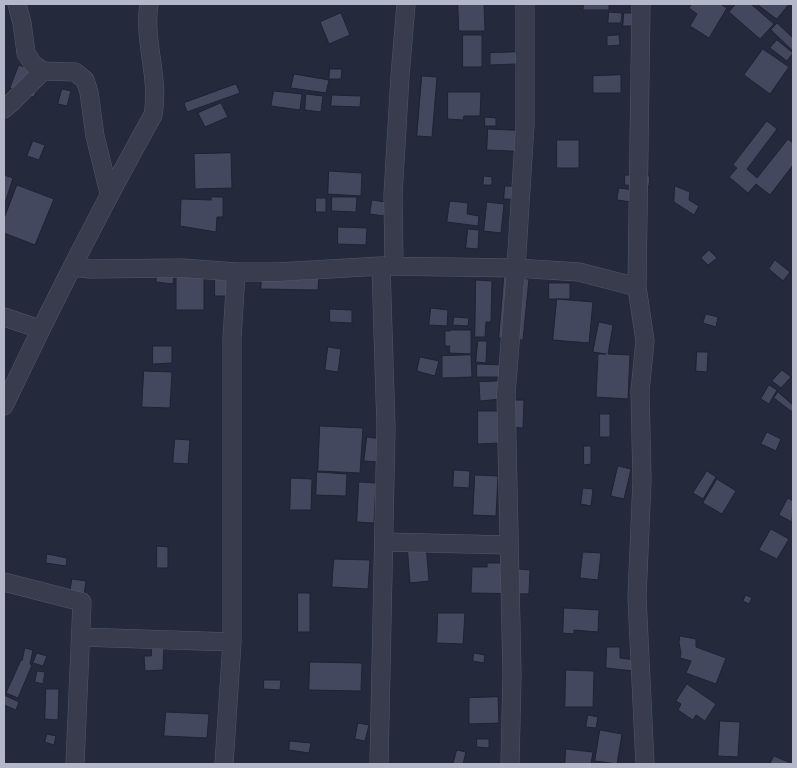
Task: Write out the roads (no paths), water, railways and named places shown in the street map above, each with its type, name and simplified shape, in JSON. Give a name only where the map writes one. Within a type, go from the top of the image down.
[{"type":"street","points":[[17,4],[26,53],[33,64],[43,71],[74,72],[85,80],[89,92],[95,136],[109,194]]},
{"type":"street","points":[[4,406],[40,329],[109,194],[153,114],[156,101],[148,37],[149,4]]},
{"type":"street","points":[[380,764],[388,266],[406,4]]},
{"type":"street","points":[[510,764],[512,675],[506,394],[525,125],[525,4]]},
{"type":"street","points":[[641,4],[637,287],[645,340],[640,391],[642,480],[637,597],[645,764]]},
{"type":"street","points":[[4,109],[43,71]]},
{"type":"street","points":[[72,267],[90,269],[182,268],[236,272],[278,272],[388,266],[516,268],[580,272],[637,287]]},
{"type":"street","points":[[224,764],[232,642],[232,339],[236,272]]},
{"type":"street","points":[[4,317],[40,329]]},
{"type":"street","points":[[384,542],[509,545]]},
{"type":"street","points":[[4,582],[82,602],[75,764]]},
{"type":"street","points":[[81,637],[232,642]]}]
